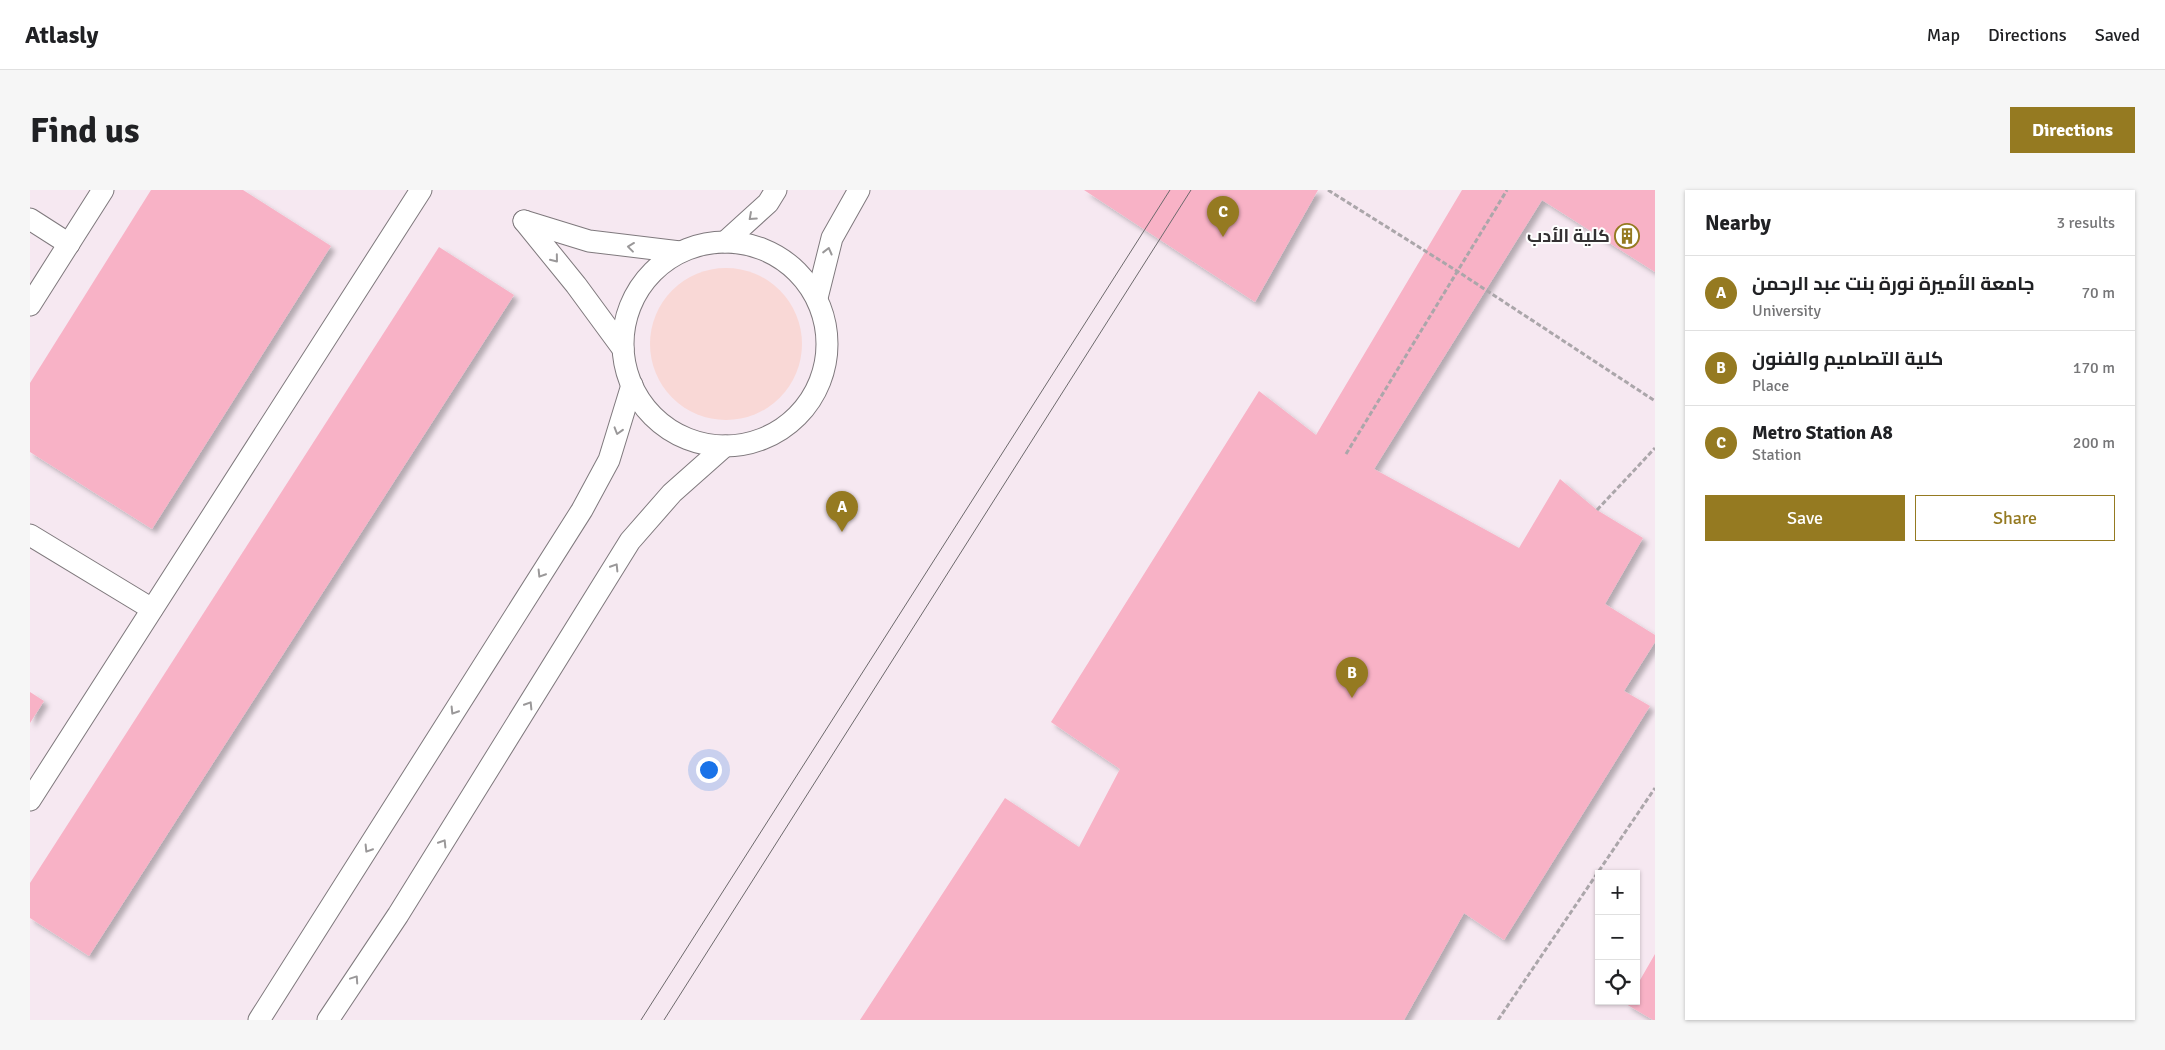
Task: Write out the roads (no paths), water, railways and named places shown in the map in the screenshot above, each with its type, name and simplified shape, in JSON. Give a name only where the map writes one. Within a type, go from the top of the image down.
[{"type":"street","points":[[30,305],[103,190]]},
{"type":"street","points":[[30,800],[421,190]]},
{"type":"street","points":[[725,242],[768,203],[776,190]]},
{"type":"street","points":[[817,298],[832,238],[859,190]]},
{"type":"street","points":[[30,219],[69,244]]},
{"type":"street","points":[[623,349],[576,285],[524,221],[589,241],[680,252]]},
{"type":"street","points":[[725,242],[753,246],[779,257],[801,275],[817,298],[826,327],[827,356],[820,385],[804,410],[782,430],[754,442],[725,446],[696,442],[669,429],[647,410],[632,385],[623,349],[626,320],[637,292],[655,269],[680,252],[702,244],[725,242]]},
{"type":"street","points":[[259,1020],[582,510],[609,460],[632,385]]},
{"type":"street","points":[[328,1020],[403,907],[630,541],[672,493],[725,446]]},
{"type":"street","points":[[30,535],[152,609]]},
{"type":"tram line","points":[[641,1020],[1170,190]]},
{"type":"tram line","points":[[664,1020],[1191,190]]},
{"type":"place","name":"كلية الأدب","points":[[1627,236]]},
{"type":"place","name":"Metro Station A8","points":[[1223,237]]},
{"type":"place","name":"جامعة الأميرة نورة بنت عبد الرحمن","points":[[842,532]]},
{"type":"place","name":"كلية التصاميم والفنون","points":[[1352,698]]}]
